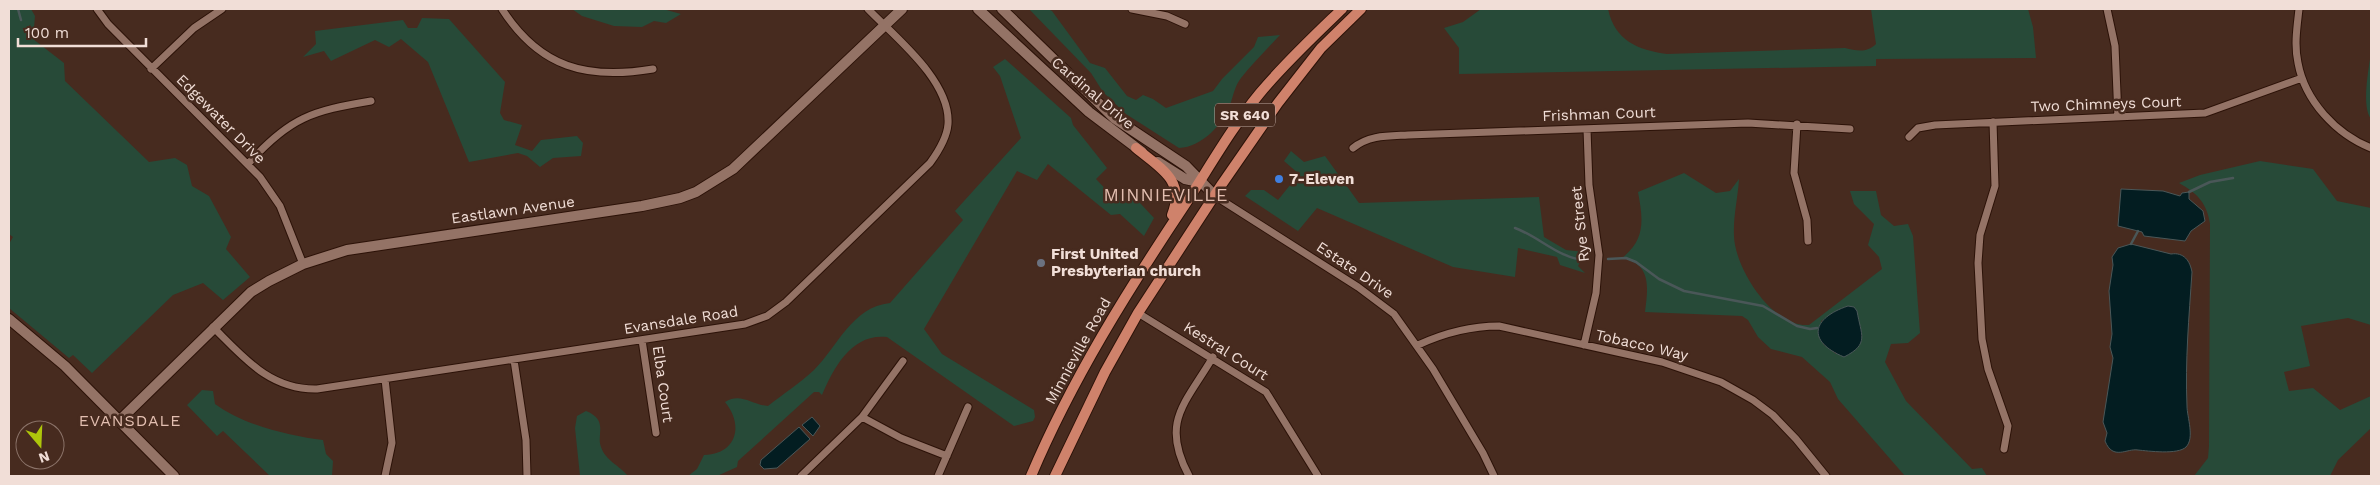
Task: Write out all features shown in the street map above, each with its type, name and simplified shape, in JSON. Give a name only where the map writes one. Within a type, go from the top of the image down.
[{"type":"main road","name":"Minnieville Road","points":[[1031,476],[1083,369],[1199,182],[1259,94],[1342,9]]},
{"type":"main road","name":"SR 640","points":[[1055,476],[1105,372],[1138,313],[1278,103],[1315,56],[1361,9]]},
{"type":"main road","points":[[1136,148],[1167,174],[1177,190],[1177,202],[1165,235]]},
{"type":"street","name":"Edgewater Drive","points":[[97,9],[108,24],[248,164],[280,206],[303,264]]},
{"type":"street","points":[[152,68],[194,28],[222,9]]},
{"type":"street","points":[[502,9],[527,39],[540,50],[567,65],[610,74],[654,69]]},
{"type":"street","name":"Evansdale Road","points":[[213,327],[256,370],[287,386],[317,389],[745,324],[767,316],[786,302],[930,163],[938,151],[948,124],[943,98],[930,74],[868,9]]},
{"type":"street","name":"Eastlawn Avenue","points":[[119,421],[213,327],[251,292],[269,280],[303,264],[347,250],[642,206],[680,198],[696,192],[733,169],[902,9]]},
{"type":"street","name":"Cardinal Drive","points":[[978,9],[1089,112],[1136,148],[1185,179],[1199,182]]},
{"type":"street","name":"Cardinal Drive","points":[[1002,9],[1114,118],[1186,166],[1199,182],[1215,196]]},
{"type":"street","points":[[1132,9],[1166,16],[1184,24]]},
{"type":"street","points":[[2107,9],[2114,46],[2118,117]]},
{"type":"street","points":[[2299,9],[2296,47],[2302,78],[2318,107],[2332,123],[2347,136],[2371,148]]},
{"type":"street","name":"Two Chimneys Court","points":[[1909,137],[1914,131],[1923,126],[2205,113],[2302,78]]},
{"type":"street","points":[[248,164],[275,136],[304,117],[329,108],[371,101]]},
{"type":"street","name":"Frishman Court","points":[[1352,148],[1375,137],[1748,122],[1850,129]]},
{"type":"street","points":[[1993,122],[1995,186],[1980,235],[1978,263],[1982,339],[1988,369],[2008,426],[2004,449]]},
{"type":"street","points":[[1797,124],[1794,173],[1807,220],[1808,241]]},
{"type":"street","name":"Rye Street","points":[[1584,345],[1596,293],[1599,255],[1589,185],[1586,129]]},
{"type":"street","name":"Estate Drive","points":[[1215,196],[1379,300],[1394,314],[1418,345],[1483,453],[1494,476]]},
{"type":"street","name":"Kestral Court","points":[[1138,313],[1213,357],[1266,392],[1318,476]]},
{"type":"street","points":[[9,319],[65,366],[174,476]]},
{"type":"street","name":"Tobacco Way","points":[[1418,345],[1452,331],[1483,326],[1514,328],[1671,365],[1736,389],[1773,415],[1796,439],[1826,476]]},
{"type":"street","name":"Elba Court","points":[[642,340],[656,433]]},
{"type":"street","points":[[1189,476],[1177,450],[1175,440],[1176,423],[1213,357]]},
{"type":"street","points":[[514,360],[526,440],[527,476]]},
{"type":"street","points":[[801,476],[862,417],[903,361]]},
{"type":"street","points":[[384,379],[392,443],[385,476]]},
{"type":"street","points":[[938,476],[968,407]]},
{"type":"street","points":[[862,417],[900,438],[947,456]]},
{"type":"green space","points":[[9,9],[31,9],[35,16],[33,39],[64,63],[65,81],[149,162],[175,158],[187,165],[192,186],[209,196],[231,237],[226,249],[250,277],[223,300],[203,283],[173,295],[92,373],[73,355],[69,358],[9,308],[9,244],[13,237],[9,234]]},
{"type":"green space","points":[[572,9],[663,9],[681,14],[666,23],[654,21],[642,27],[614,26],[582,16]]},
{"type":"green space","points":[[1029,9],[1048,9],[1052,11],[1090,63],[1105,68],[1127,96],[1136,100],[1143,95],[1166,108],[1213,91],[1222,79],[1254,47],[1258,37],[1280,35],[1241,78],[1228,110],[1218,126],[1204,139],[1188,147],[1179,148],[1126,114],[1103,92],[1091,73]]},
{"type":"green space","points":[[1481,9],[1608,9],[1616,29],[1629,42],[1647,50],[1667,54],[1845,48],[1862,50],[1869,49],[1876,44],[1871,9],[2028,9],[2033,27],[2036,58],[1876,59],[1876,66],[1459,74],[1459,48],[1444,28],[1463,22]]},
{"type":"green space","points":[[422,18],[449,19],[505,82],[500,113],[504,120],[522,125],[515,145],[532,151],[541,140],[577,136],[583,143],[581,156],[553,158],[540,167],[527,156],[518,153],[469,162],[428,62],[401,39],[389,47],[375,40],[331,61],[324,51],[303,57],[316,44],[315,31],[403,20],[408,28],[417,28]]},
{"type":"green space","points":[[2371,52],[2371,119],[2366,105],[2366,96]]},
{"type":"green space","points":[[1005,59],[1071,118],[1073,125],[1107,168],[1096,179],[1115,199],[1126,188],[1154,218],[1144,236],[1120,214],[1111,215],[1048,164],[1037,180],[1017,171],[924,329],[942,354],[1034,410],[1035,417],[1033,421],[1014,426],[887,337],[875,337],[864,340],[854,346],[839,363],[822,395],[819,392],[814,392],[738,461],[737,467],[717,476],[688,476],[697,469],[704,455],[724,450],[734,437],[734,420],[725,402],[736,398],[768,406],[797,384],[814,370],[847,329],[865,312],[877,306],[890,303],[963,220],[955,211],[1021,138],[1000,76],[993,67]]},
{"type":"green space","points":[[1291,151],[1304,162],[1325,156],[1359,203],[1539,197],[1544,237],[1566,250],[1585,252],[1578,266],[1585,273],[1560,265],[1557,257],[1518,248],[1515,277],[1453,267],[1317,208],[1298,231],[1245,196],[1251,190],[1264,190],[1278,200],[1299,174],[1284,161]]},
{"type":"green space","points":[[2260,161],[2313,169],[2337,201],[2371,208],[2371,325],[2348,318],[2301,326],[2310,366],[2284,372],[2289,391],[2313,388],[2340,410],[2371,396],[2371,428],[2338,460],[2330,476],[2194,476],[2208,458],[2209,446],[2210,224],[2204,204],[2196,195],[2179,183],[2200,175]]},
{"type":"green space","points":[[1684,173],[1716,193],[1730,191],[1739,179],[1734,236],[1741,264],[1758,294],[1770,307],[1782,317],[1795,323],[1809,325],[1882,269],[1879,257],[1868,245],[1874,224],[1854,204],[1850,191],[1876,191],[1881,215],[1894,226],[1908,224],[1913,236],[1920,333],[1908,343],[1891,344],[1885,362],[1906,401],[1972,469],[1982,468],[1987,476],[1905,476],[1838,399],[1830,382],[1802,357],[1771,349],[1758,337],[1748,320],[1742,316],[1645,312],[1646,278],[1639,266],[1632,261],[1622,258],[1630,251],[1639,236],[1641,228],[1638,192]],"holes":[[[1848,306],[1862,336],[1836,354],[1823,344],[1821,321]]]},
{"type":"green space","points":[[202,390],[213,391],[215,404],[253,424],[296,436],[323,440],[326,454],[333,461],[332,476],[270,476],[223,431],[217,436],[187,405]]},
{"type":"green space","points":[[586,411],[593,415],[600,423],[600,442],[603,452],[628,476],[580,476],[575,428],[577,416]]},
{"type":"water","points":[[2121,189],[2163,191],[2180,196],[2182,193],[2189,192],[2189,199],[2203,211],[2205,221],[2191,231],[2185,241],[2144,236],[2142,232],[2118,226]]},
{"type":"water","points":[[2131,244],[2171,254],[2179,254],[2186,258],[2192,272],[2187,372],[2187,406],[2190,438],[2186,447],[2177,451],[2134,450],[2116,452],[2108,447],[2105,441],[2107,433],[2103,422],[2113,358],[2110,347],[2112,334],[2109,291],[2113,265],[2112,257],[2118,248]]},
{"type":"water","points":[[1848,306],[1854,307],[1857,311],[1862,338],[1858,348],[1844,357],[1832,351],[1824,344],[1819,337],[1818,330],[1821,323],[1827,317]]},
{"type":"water","points":[[812,417],[820,426],[813,436],[802,425]]},
{"type":"water","points":[[799,427],[810,439],[777,468],[764,469],[760,465],[761,460]]},
{"type":"waterway","points":[[18,9],[21,20]]},
{"type":"waterway","points":[[2189,192],[2210,182],[2233,178]]},
{"type":"waterway","points":[[1515,228],[1558,252],[1576,259],[1586,260]]},
{"type":"waterway","points":[[2131,244],[2138,231]]},
{"type":"waterway","points":[[1608,259],[1626,258],[1636,262],[1659,279],[1684,291],[1763,306],[1797,326],[1810,329],[1817,328]]},
{"type":"place","name":"7-Eleven","points":[[1279,179]]},
{"type":"place","name":"First United Presbyterian church","points":[[1041,263]]},
{"type":"district","name":"MINNIEVILLE","points":[[1166,194]]},
{"type":"district","name":"EVANSDALE","points":[[130,420]]}]
